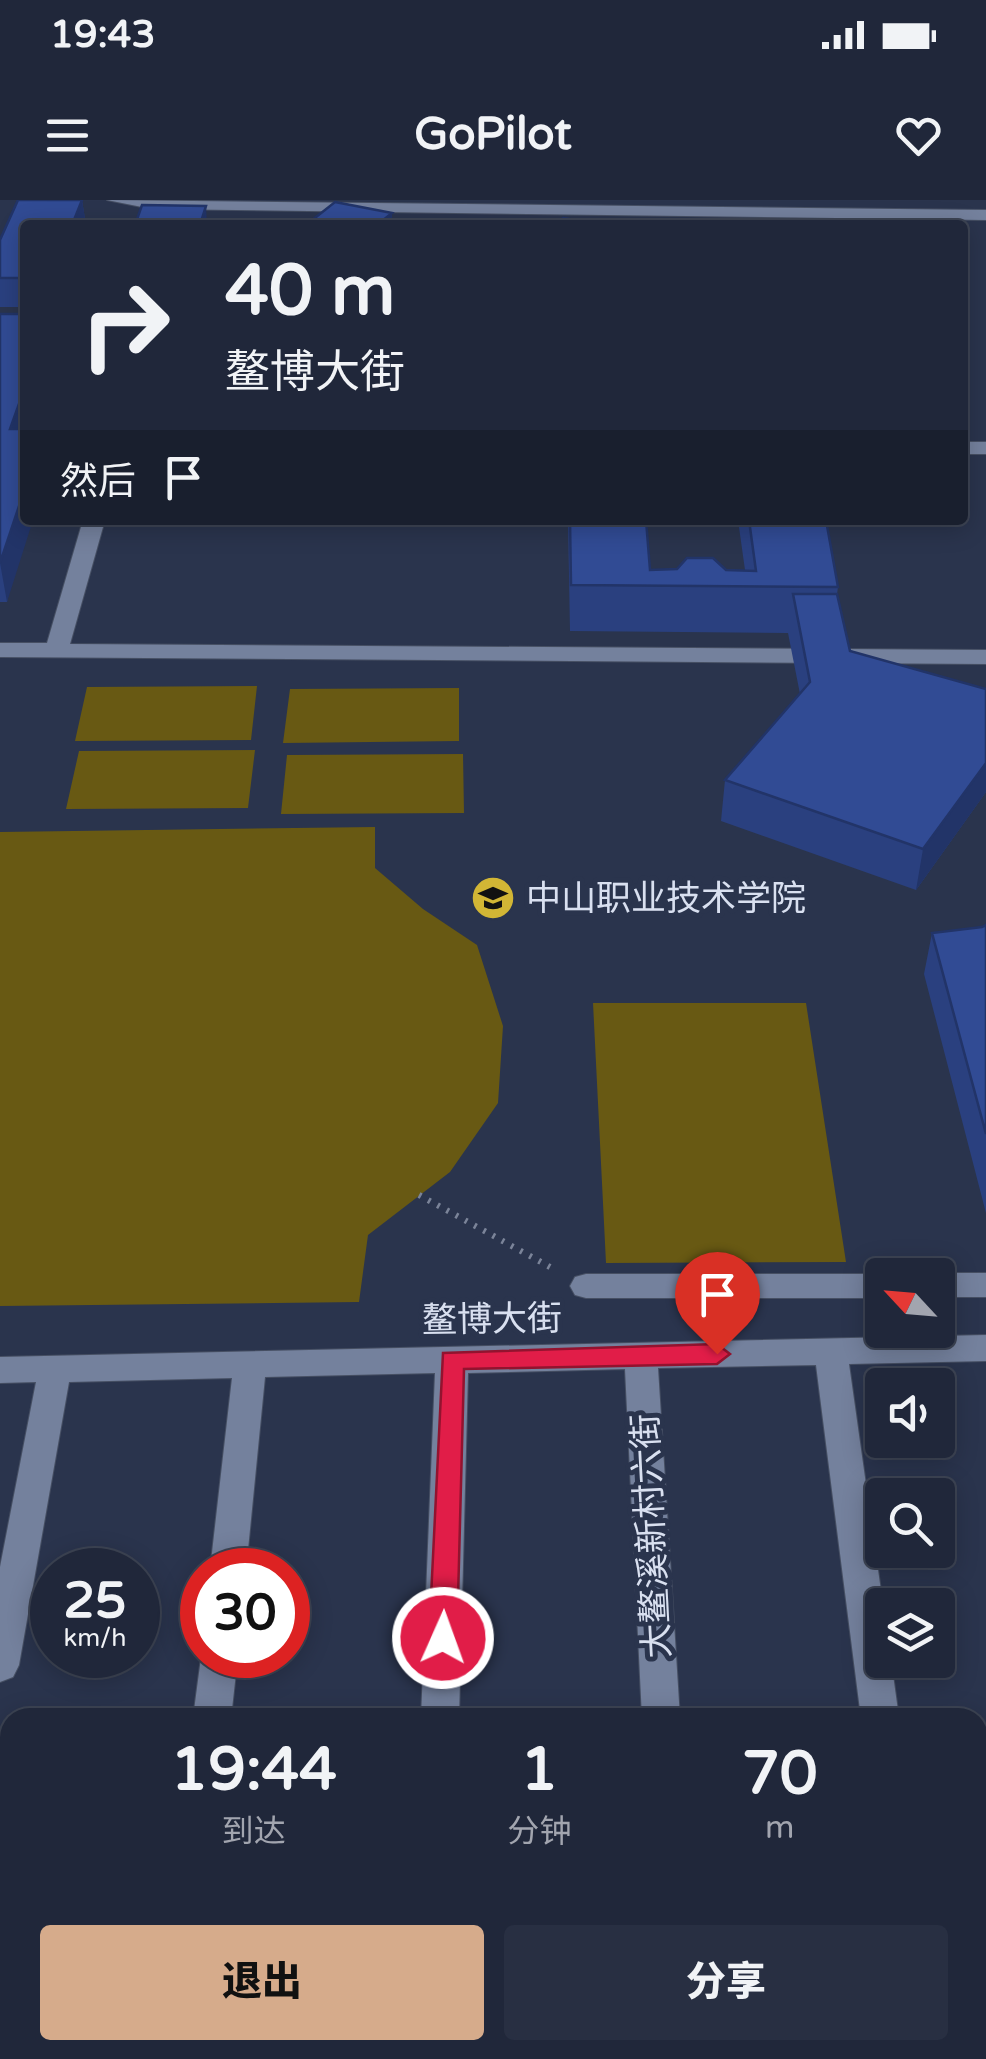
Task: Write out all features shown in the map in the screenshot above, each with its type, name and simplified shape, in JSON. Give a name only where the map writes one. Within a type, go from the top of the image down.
[{"type":"street","points":[[115,200],[152,204],[986,215]]},
{"type":"street","points":[[58,650],[93,525]]},
{"type":"street","points":[[0,650],[986,657]]},
{"type":"street","points":[[955,1286],[986,1285]]},
{"type":"street","points":[[586,1286],[865,1286]]},
{"type":"street","name":"鳌博大街","points":[[0,1370],[986,1348]]},
{"type":"street","points":[[831,1351],[879,1708]]},
{"type":"street","name":"大鳌溪新村六街","points":[[641,1356],[660,1708]]},
{"type":"street","points":[[440,1708],[452,1360]]},
{"type":"street","points":[[230,1548],[250,1364]]},
{"type":"street","points":[[0,1664],[56,1368]]},
{"type":"street","points":[[213,1708],[216,1678]]},
{"type":"path","points":[[419,1195],[586,1286]]},
{"type":"shaded area","points":[[257,686],[251,740],[75,741],[87,687]]},
{"type":"shaded area","points":[[459,688],[459,741],[283,743],[290,689]]},
{"type":"shaded area","points":[[255,750],[248,808],[66,809],[79,751]]},
{"type":"shaded area","points":[[463,754],[464,813],[281,814],[287,755]]},
{"type":"shaded area","points":[[375,827],[375,868],[423,909],[477,945],[503,1026],[498,1103],[450,1172],[368,1235],[359,1302],[0,1306],[0,832]]},
{"type":"shaded area","points":[[593,1003],[806,1003],[846,1262],[606,1263]]},
{"type":"building","points":[[18,200],[82,200],[74,220],[20,220],[20,278],[0,278],[0,240]]},
{"type":"building","points":[[335,202],[392,213],[383,220],[312,220]]},
{"type":"building","points":[[142,205],[206,206],[202,220],[137,220]]},
{"type":"building","points":[[0,314],[20,314],[20,401],[10,429],[20,429],[20,503],[0,563]]},
{"type":"building","points":[[570,525],[646,525],[650,570],[677,569],[687,558],[713,558],[726,570],[756,571],[750,525],[827,525],[838,587],[571,585]]},
{"type":"building","points":[[793,594],[837,594],[850,651],[986,689],[986,763],[923,849],[725,780],[810,682]]},
{"type":"building","points":[[986,925],[986,1134],[932,933]]},
{"type":"place","name":"中山职业技术学院","points":[[493,898]]},
{"type":"route","points":[[443,1638],[452,1360],[717,1354]]}]
